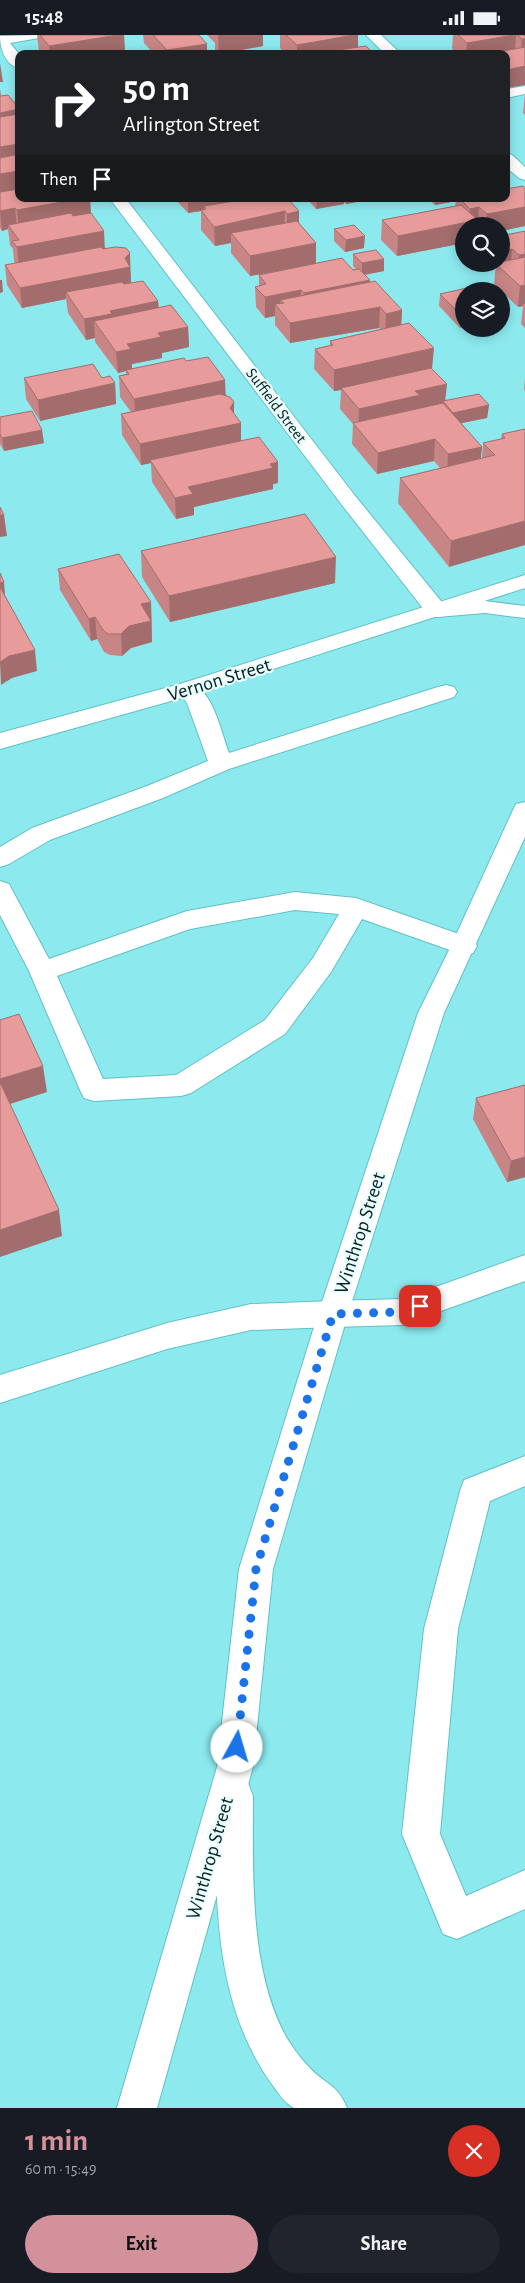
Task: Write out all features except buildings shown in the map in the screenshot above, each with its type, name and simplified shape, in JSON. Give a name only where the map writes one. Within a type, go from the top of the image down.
[{"type":"street","points":[[15,59],[1,40],[34,35]]},
{"type":"street","points":[[373,35],[390,50]]},
{"type":"street","points":[[510,93],[525,90]]},
{"type":"street","points":[[510,162],[525,175]]},
{"type":"street","name":"Suffield Street","points":[[120,202],[349,501],[437,611]]},
{"type":"street","points":[[437,611],[525,581]]},
{"type":"street","points":[[437,611],[485,607],[525,612]]},
{"type":"street","name":"Vernon Street","points":[[0,741],[188,689],[437,611]]},
{"type":"street","points":[[188,689],[198,702],[221,764]]},
{"type":"street","points":[[0,857],[41,834],[155,792],[221,764],[446,692]]},
{"type":"street","name":"Winthrop Street","points":[[137,2108],[235,1767],[256,1569],[333,1314],[431,1013],[464,947],[525,810]]},
{"type":"street","points":[[0,890],[42,971],[94,1090],[181,1085],[275,1027],[322,965],[356,907]]},
{"type":"street","points":[[42,971],[187,919],[296,901],[356,907],[464,947]]},
{"type":"street","points":[[0,1389],[167,1336],[251,1317],[402,1312],[525,1268]]},
{"type":"street","points":[[525,1471],[476,1491],[441,1629],[421,1835],[457,1919],[525,1889]]},
{"type":"street","points":[[235,1767],[234,1858],[236,1911],[245,1974],[267,2043],[290,2078],[313,2099],[327,2108]]},
{"type":"route","points":[[237,1747],[256,1569],[333,1314],[402,1312],[420,1306]]}]
